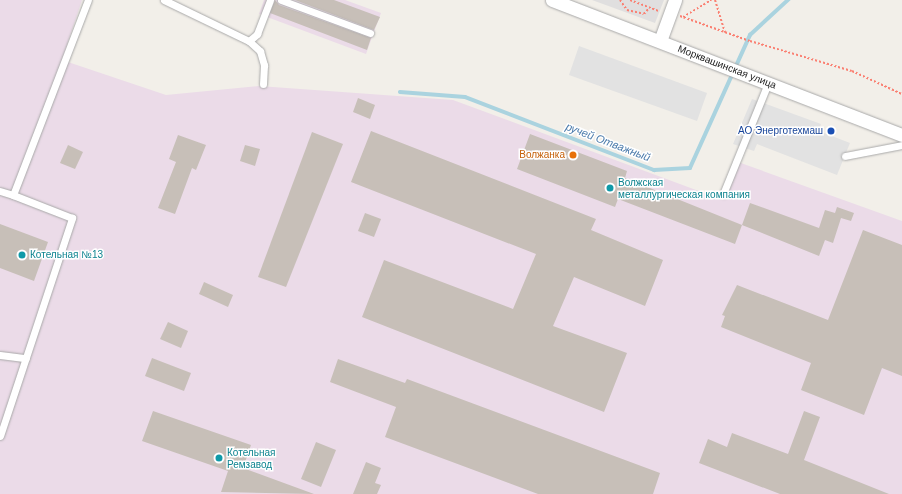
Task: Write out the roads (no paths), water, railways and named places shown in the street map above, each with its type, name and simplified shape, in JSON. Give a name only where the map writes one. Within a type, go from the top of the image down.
[{"type":"street","name":"Морквашинская улица","points":[[552,0],[902,135]]},
{"type":"street","points":[[660,41],[676,9]]},
{"type":"lane","points":[[13,195],[88,0]]},
{"type":"lane","points":[[164,0],[249,40],[260,51],[264,65],[263,84]]},
{"type":"lane","points":[[249,40],[257,34],[270,0]]},
{"type":"lane","points":[[281,0],[370,33]]},
{"type":"lane","points":[[723,194],[768,83]]},
{"type":"lane","points":[[845,156],[902,145]]},
{"type":"lane","points":[[0,191],[72,218],[0,436]]},
{"type":"lane","points":[[0,355],[26,358]]},
{"type":"waterway","name":"ручей Отважный","points":[[400,92],[465,97],[654,170],[690,168],[750,35],[788,0]]},
{"type":"place","name":"АО Энерготехмаш","points":[[831,131]]},
{"type":"place","name":"Волжанка","points":[[573,155]]},
{"type":"place","name":"Волжская металлургическая компания","points":[[610,188]]},
{"type":"place","name":"Котельная №13","points":[[22,255]]},
{"type":"place","name":"Котельная Ремзавод","points":[[219,458]]}]
